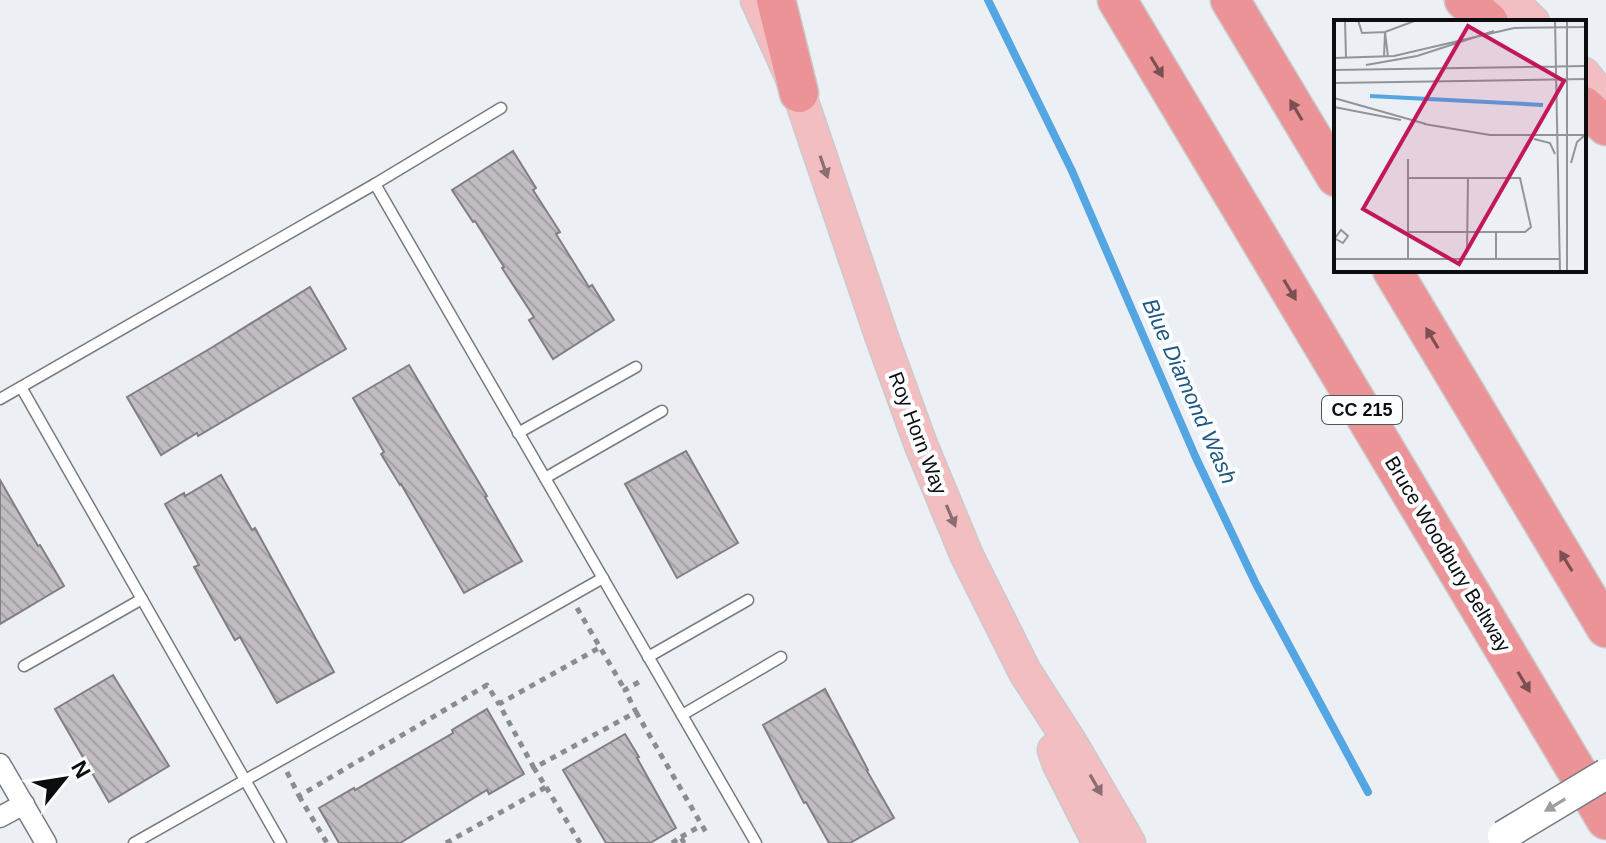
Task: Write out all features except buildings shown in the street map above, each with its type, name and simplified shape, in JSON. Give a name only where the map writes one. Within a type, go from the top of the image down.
[{"type":"highway","points":[[776,0],[799,93]]},
{"type":"highway","name":"Bruce Woodbury Beltway","points":[[1117,0],[1606,820]]},
{"type":"highway","points":[[1230,0],[1334,174]]},
{"type":"highway","points":[[1464,0],[1487,20]]},
{"type":"highway","points":[[1586,108],[1606,126]]},
{"type":"highway","points":[[1393,272],[1606,628]]},
{"type":"main road","name":"Roy Horn Way","points":[[757,0],[799,93],[881,335],[921,445],[967,556],[1025,672],[1129,843]]},
{"type":"main road","points":[[1510,0],[1531,20]]},
{"type":"main road","points":[[1586,77],[1606,102]]},
{"type":"main road","points":[[1025,672],[1059,764],[1099,843]]},
{"type":"main road","points":[[1503,836],[1606,774]]},
{"type":"street","points":[[0,764],[46,843]]},
{"type":"street","points":[[0,817],[24,804]]},
{"type":"lane","points":[[0,399],[375,184],[501,108]]},
{"type":"lane","points":[[375,184],[756,843]]},
{"type":"lane","points":[[518,433],[636,367]]},
{"type":"lane","points":[[21,387],[281,843]]},
{"type":"lane","points":[[545,478],[662,411]]},
{"type":"lane","points":[[134,843],[603,578]]},
{"type":"lane","points":[[24,666],[142,599]]},
{"type":"lane","points":[[648,657],[748,600]]},
{"type":"lane","points":[[682,715],[781,657]]},
{"type":"path","points":[[570,597],[707,834]]},
{"type":"path","points":[[499,704],[599,648]]},
{"type":"path","points":[[625,690],[656,671]]},
{"type":"path","points":[[299,796],[487,685],[580,843]]},
{"type":"path","points":[[534,768],[636,712]]},
{"type":"path","points":[[280,760],[327,843]]},
{"type":"path","points":[[446,843],[546,787]]},
{"type":"path","points":[[672,843],[683,840],[702,825]]},
{"type":"waterway","name":"Blue Diamond Wash","points":[[988,0],[1072,171],[1196,458],[1256,584],[1368,792]]}]
